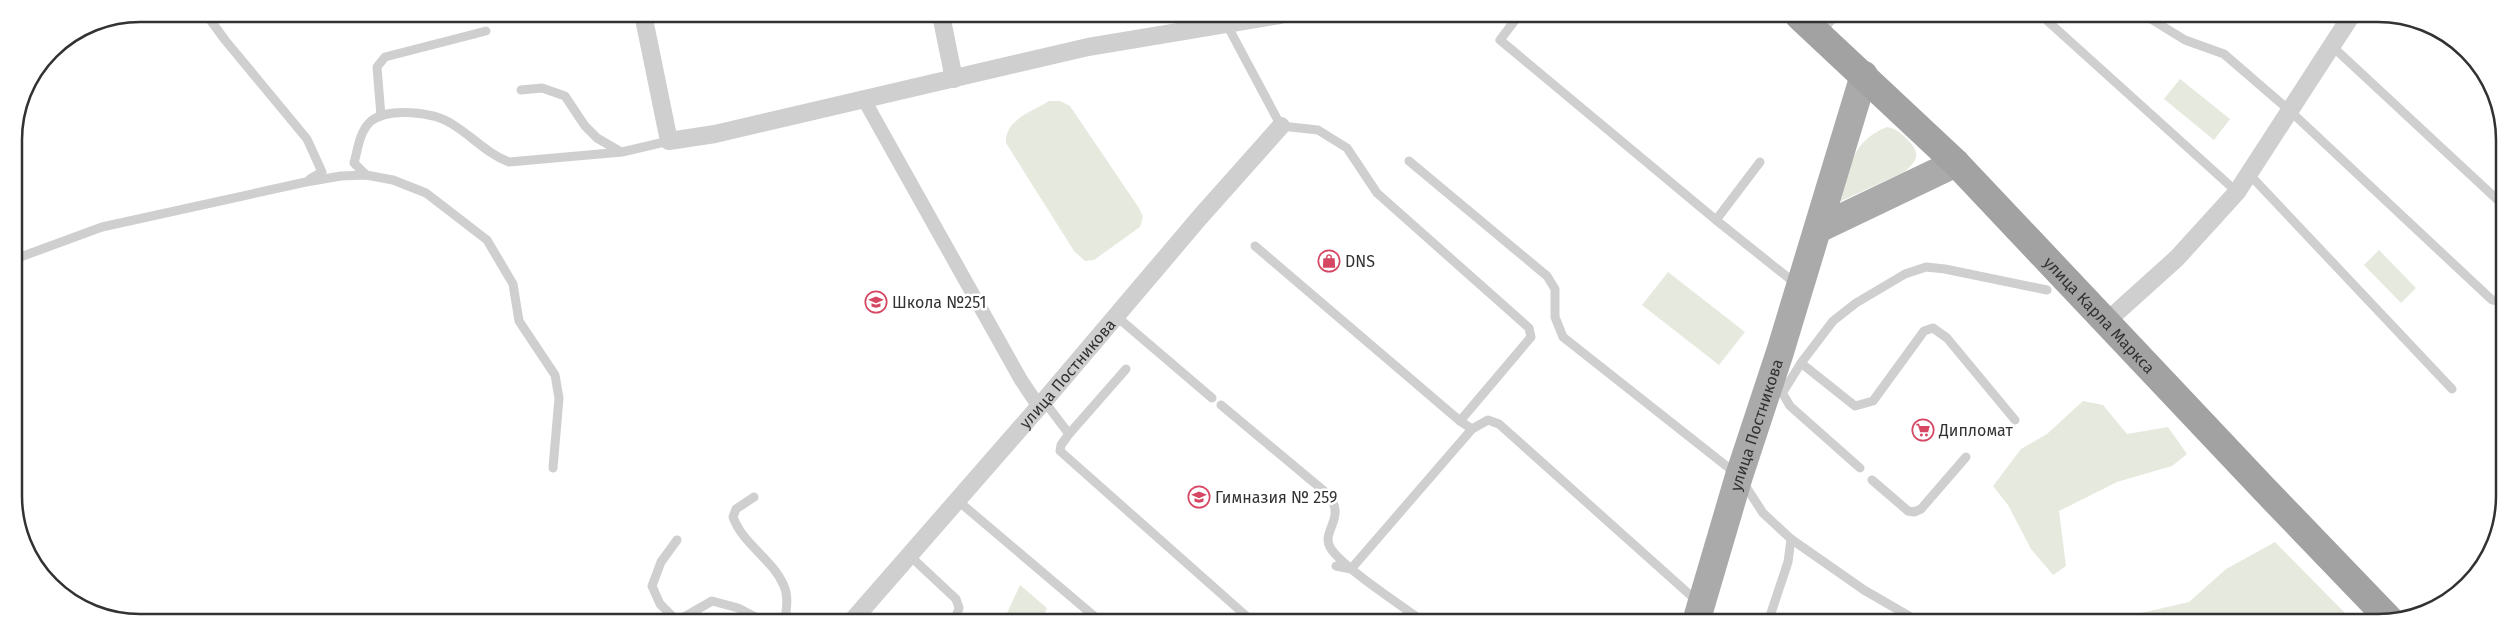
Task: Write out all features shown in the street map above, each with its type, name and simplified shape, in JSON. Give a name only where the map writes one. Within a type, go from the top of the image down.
[{"type":"highway","name":"улица Карла Маркса","points":[[1827,25],[1864,75],[1956,163],[2384,614]]},
{"type":"main road","name":"улица Постникова","points":[[1699,614],[1739,476],[1777,386],[1800,287],[1864,75]]},
{"type":"main road","points":[[1818,229],[1956,163]]},
{"type":"street","points":[[2106,322],[2184,251],[2237,192],[2348,22]]},
{"type":"street","points":[[645,23],[669,141],[715,134],[1088,47],[1213,23]]},
{"type":"street","points":[[943,23],[954,78]]},
{"type":"street","points":[[863,98],[1021,380],[1042,404]]},
{"type":"street","name":"улица Постникова","points":[[859,614],[1281,126]]},
{"type":"lane","points":[[1513,22],[1500,40],[1716,220],[1800,287]]},
{"type":"lane","points":[[2049,22],[2237,192]]},
{"type":"lane","points":[[2156,22],[2185,40],[2224,54],[2289,110],[2492,300],[2496,300]]},
{"type":"lane","points":[[213,23],[307,140],[322,172],[306,182]]},
{"type":"lane","points":[[1227,23],[1281,126],[1318,130],[1348,148],[1377,193],[1529,328],[1531,337],[1526,344],[1460,421]]},
{"type":"lane","points":[[381,116],[377,67],[385,57],[486,31]]},
{"type":"lane","points":[[2333,47],[2496,199]]},
{"type":"lane","points":[[522,90],[542,88],[564,96],[591,132],[622,152]]},
{"type":"lane","points":[[366,175],[354,163],[361,134],[371,121],[381,116],[409,113],[427,114],[442,118],[465,132],[495,156],[509,162],[622,152],[669,141]]},
{"type":"lane","points":[[1409,161],[1547,276],[1556,289],[1555,317],[1563,337],[1739,476],[1763,513],[1791,539],[1864,590],[1907,614]]},
{"type":"lane","points":[[1716,220],[1760,162]]},
{"type":"lane","points":[[2249,174],[2452,389]]},
{"type":"lane","points":[[23,256],[102,227],[341,176],[366,175],[393,180],[426,193],[487,240],[513,284],[519,321],[555,375],[559,398],[554,468]]},
{"type":"lane","points":[[1255,246],[1460,421],[1472,429]]},
{"type":"lane","points":[[1860,468],[1790,406],[1777,386],[1801,363],[1833,321],[1856,304],[1905,274],[1926,267],[1945,269],[2047,290]]},
{"type":"lane","points":[[1116,316],[1212,398]]},
{"type":"lane","points":[[1801,363],[1855,406],[1872,401],[1924,331],[1933,328],[1947,338],[2015,420]]},
{"type":"lane","points":[[1126,369],[1069,434],[1061,445],[1060,451],[1063,456],[1244,614]]},
{"type":"lane","points":[[1042,404],[1069,434]]},
{"type":"lane","points":[[1221,405],[1330,496],[1335,508],[1335,517],[1328,537],[1329,546],[1351,569],[1413,614]]},
{"type":"lane","points":[[1351,569],[1472,429],[1488,420],[1499,424],[1699,614]]},
{"type":"lane","points":[[1872,480],[1908,511],[1914,512],[1921,509],[1966,457]]},
{"type":"lane","points":[[754,497],[736,509],[733,517],[738,530],[777,574],[785,587],[786,614]]},
{"type":"lane","points":[[957,500],[1092,614]]},
{"type":"lane","points":[[1771,614],[1788,562],[1791,539]]},
{"type":"lane","points":[[670,614],[660,604],[652,586],[661,562],[677,540]]},
{"type":"lane","points":[[909,555],[956,599],[959,608],[957,614]]},
{"type":"lane","points":[[1336,566],[1351,569]]},
{"type":"lane","points":[[689,614],[712,601],[723,602],[750,614]]},
{"type":"shaded area","points":[[2180,79],[2230,119],[2214,140],[2164,99]]},
{"type":"shaded area","points":[[1049,101],[1060,101],[1070,106],[1139,208],[1143,217],[1140,227],[1094,260],[1085,261],[1074,251],[1006,143],[1010,128],[1015,122]]},
{"type":"shaded area","points":[[1887,127],[1899,132],[1912,145],[1916,153],[1915,160],[1904,172],[1839,202],[1853,157],[1866,140]]},
{"type":"shaded area","points":[[2379,250],[2416,288],[2401,303],[2364,265]]},
{"type":"shaded area","points":[[1668,272],[1745,332],[1719,365],[1642,305]]},
{"type":"shaded area","points":[[2083,401],[2103,405],[2127,434],[2168,427],[2187,454],[2172,466],[2117,482],[2059,511],[2066,566],[2053,575],[2031,549],[2008,505],[1993,486],[2021,449],[2047,434]]},
{"type":"shaded area","points":[[2275,542],[2346,614],[2136,614],[2189,602],[2226,569]]},
{"type":"shaded area","points":[[1020,585],[1047,608],[1044,614],[1007,614]]},
{"type":"place","name":"DNS","points":[[1329,261]]},
{"type":"place","name":"Школа №251","points":[[876,302]]},
{"type":"place","name":"Дипломат","points":[[1923,430]]},
{"type":"place","name":"Гимназия № 259","points":[[1199,497]]}]
